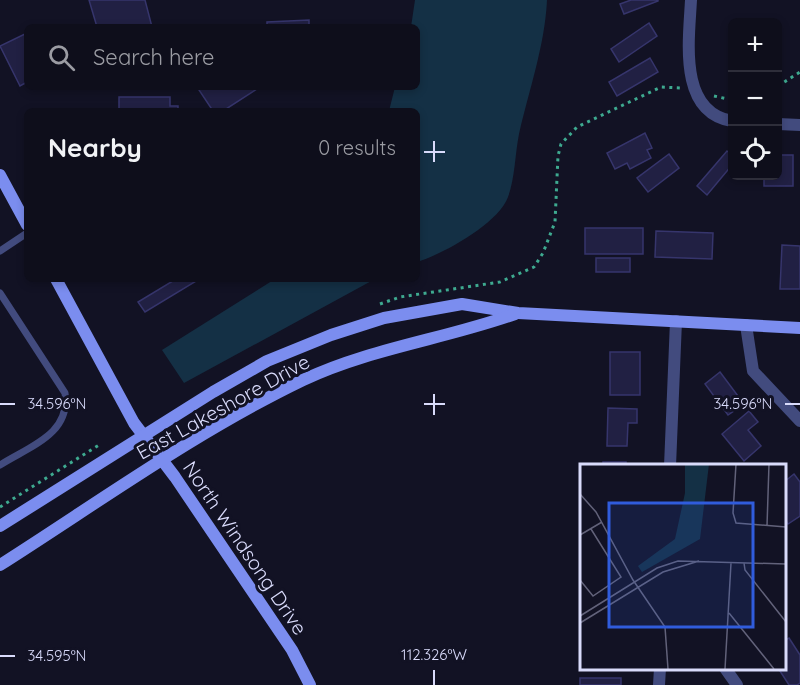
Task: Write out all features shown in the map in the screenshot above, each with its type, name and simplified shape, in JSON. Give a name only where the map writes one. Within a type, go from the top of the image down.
[{"type":"main road","points":[[0,175],[24,219]]},
{"type":"main road","name":"North Windsong Drive","points":[[58,282],[142,437],[162,462],[292,650],[310,685]]},
{"type":"main road","name":"East Lakeshore Drive","points":[[0,526],[267,361],[331,335],[384,318],[462,304],[518,313],[800,328]]},
{"type":"main road","name":"East Lakeshore Drive","points":[[0,565],[211,431],[303,380],[372,353],[489,324],[518,313]]},
{"type":"street","points":[[691,0],[688,56],[691,77],[705,108],[728,120]]},
{"type":"street","points":[[782,124],[800,125]]},
{"type":"street","points":[[670,464],[676,321]]},
{"type":"street","points":[[746,325],[753,371],[800,421]]},
{"type":"street","points":[[659,685],[660,670]]},
{"type":"street","points":[[725,670],[737,685]]},
{"type":"lane","points":[[0,250],[24,235]]},
{"type":"lane","points":[[0,293],[65,393],[67,408],[63,422],[55,431],[1,462]]},
{"type":"path","points":[[782,83],[800,72]]},
{"type":"path","points":[[534,267],[543,253],[555,222],[558,156],[568,134],[576,127],[661,87],[674,86],[728,99]]},
{"type":"path","points":[[0,507],[99,445]]},
{"type":"water","points":[[415,0],[547,0],[540,51],[519,134],[514,174],[508,197],[493,217],[469,237],[420,261],[420,108],[390,108],[394,90],[420,90],[420,24],[411,24]]},
{"type":"water","points":[[270,282],[369,282],[184,383],[162,350]]},
{"type":"building","points":[[89,0],[145,0],[151,24],[96,24]]},
{"type":"building","points":[[631,0],[658,1],[624,14],[620,4]]},
{"type":"building","points":[[309,20],[309,24],[267,24],[267,22]]},
{"type":"building","points":[[649,23],[657,36],[619,62],[611,49]]},
{"type":"building","points":[[24,34],[24,84],[20,86],[0,46]]},
{"type":"building","points":[[650,58],[658,72],[617,96],[609,82]]},
{"type":"building","points":[[199,90],[255,90],[228,108],[211,108]]},
{"type":"building","points":[[119,97],[170,97],[170,106],[178,106],[178,108],[119,108]]},
{"type":"building","points":[[645,133],[652,148],[647,150],[651,158],[630,169],[627,163],[615,169],[607,153]]},
{"type":"building","points":[[728,152],[728,170],[707,195],[697,186]]},
{"type":"building","points":[[669,154],[679,168],[648,192],[637,178]]},
{"type":"building","points":[[782,155],[793,155],[793,186],[764,186],[764,180],[782,180]]},
{"type":"building","points":[[585,228],[643,228],[643,254],[585,254]]},
{"type":"building","points":[[656,231],[713,233],[712,259],[655,257]]},
{"type":"building","points":[[782,245],[800,246],[800,289],[780,289]]},
{"type":"building","points":[[596,258],[630,258],[630,272],[596,272]]},
{"type":"building","points":[[171,282],[195,282],[145,312],[138,302]]},
{"type":"building","points":[[610,352],[640,352],[640,395],[610,395]]},
{"type":"building","points":[[720,372],[744,404],[728,415],[705,384]]},
{"type":"building","points":[[608,408],[637,409],[637,423],[628,423],[627,446],[607,446]]},
{"type":"building","points":[[749,411],[758,422],[748,430],[761,446],[744,461],[722,434]]},
{"type":"building","points":[[603,462],[626,462],[626,464],[603,464]]},
{"type":"building","points":[[794,474],[800,482],[800,516],[788,524],[785,519],[785,481]]},
{"type":"building","points":[[789,638],[800,655],[800,683],[797,685],[789,685],[779,670],[785,670],[785,640]]},
{"type":"building","points":[[580,678],[621,678],[621,685],[580,685]]}]
